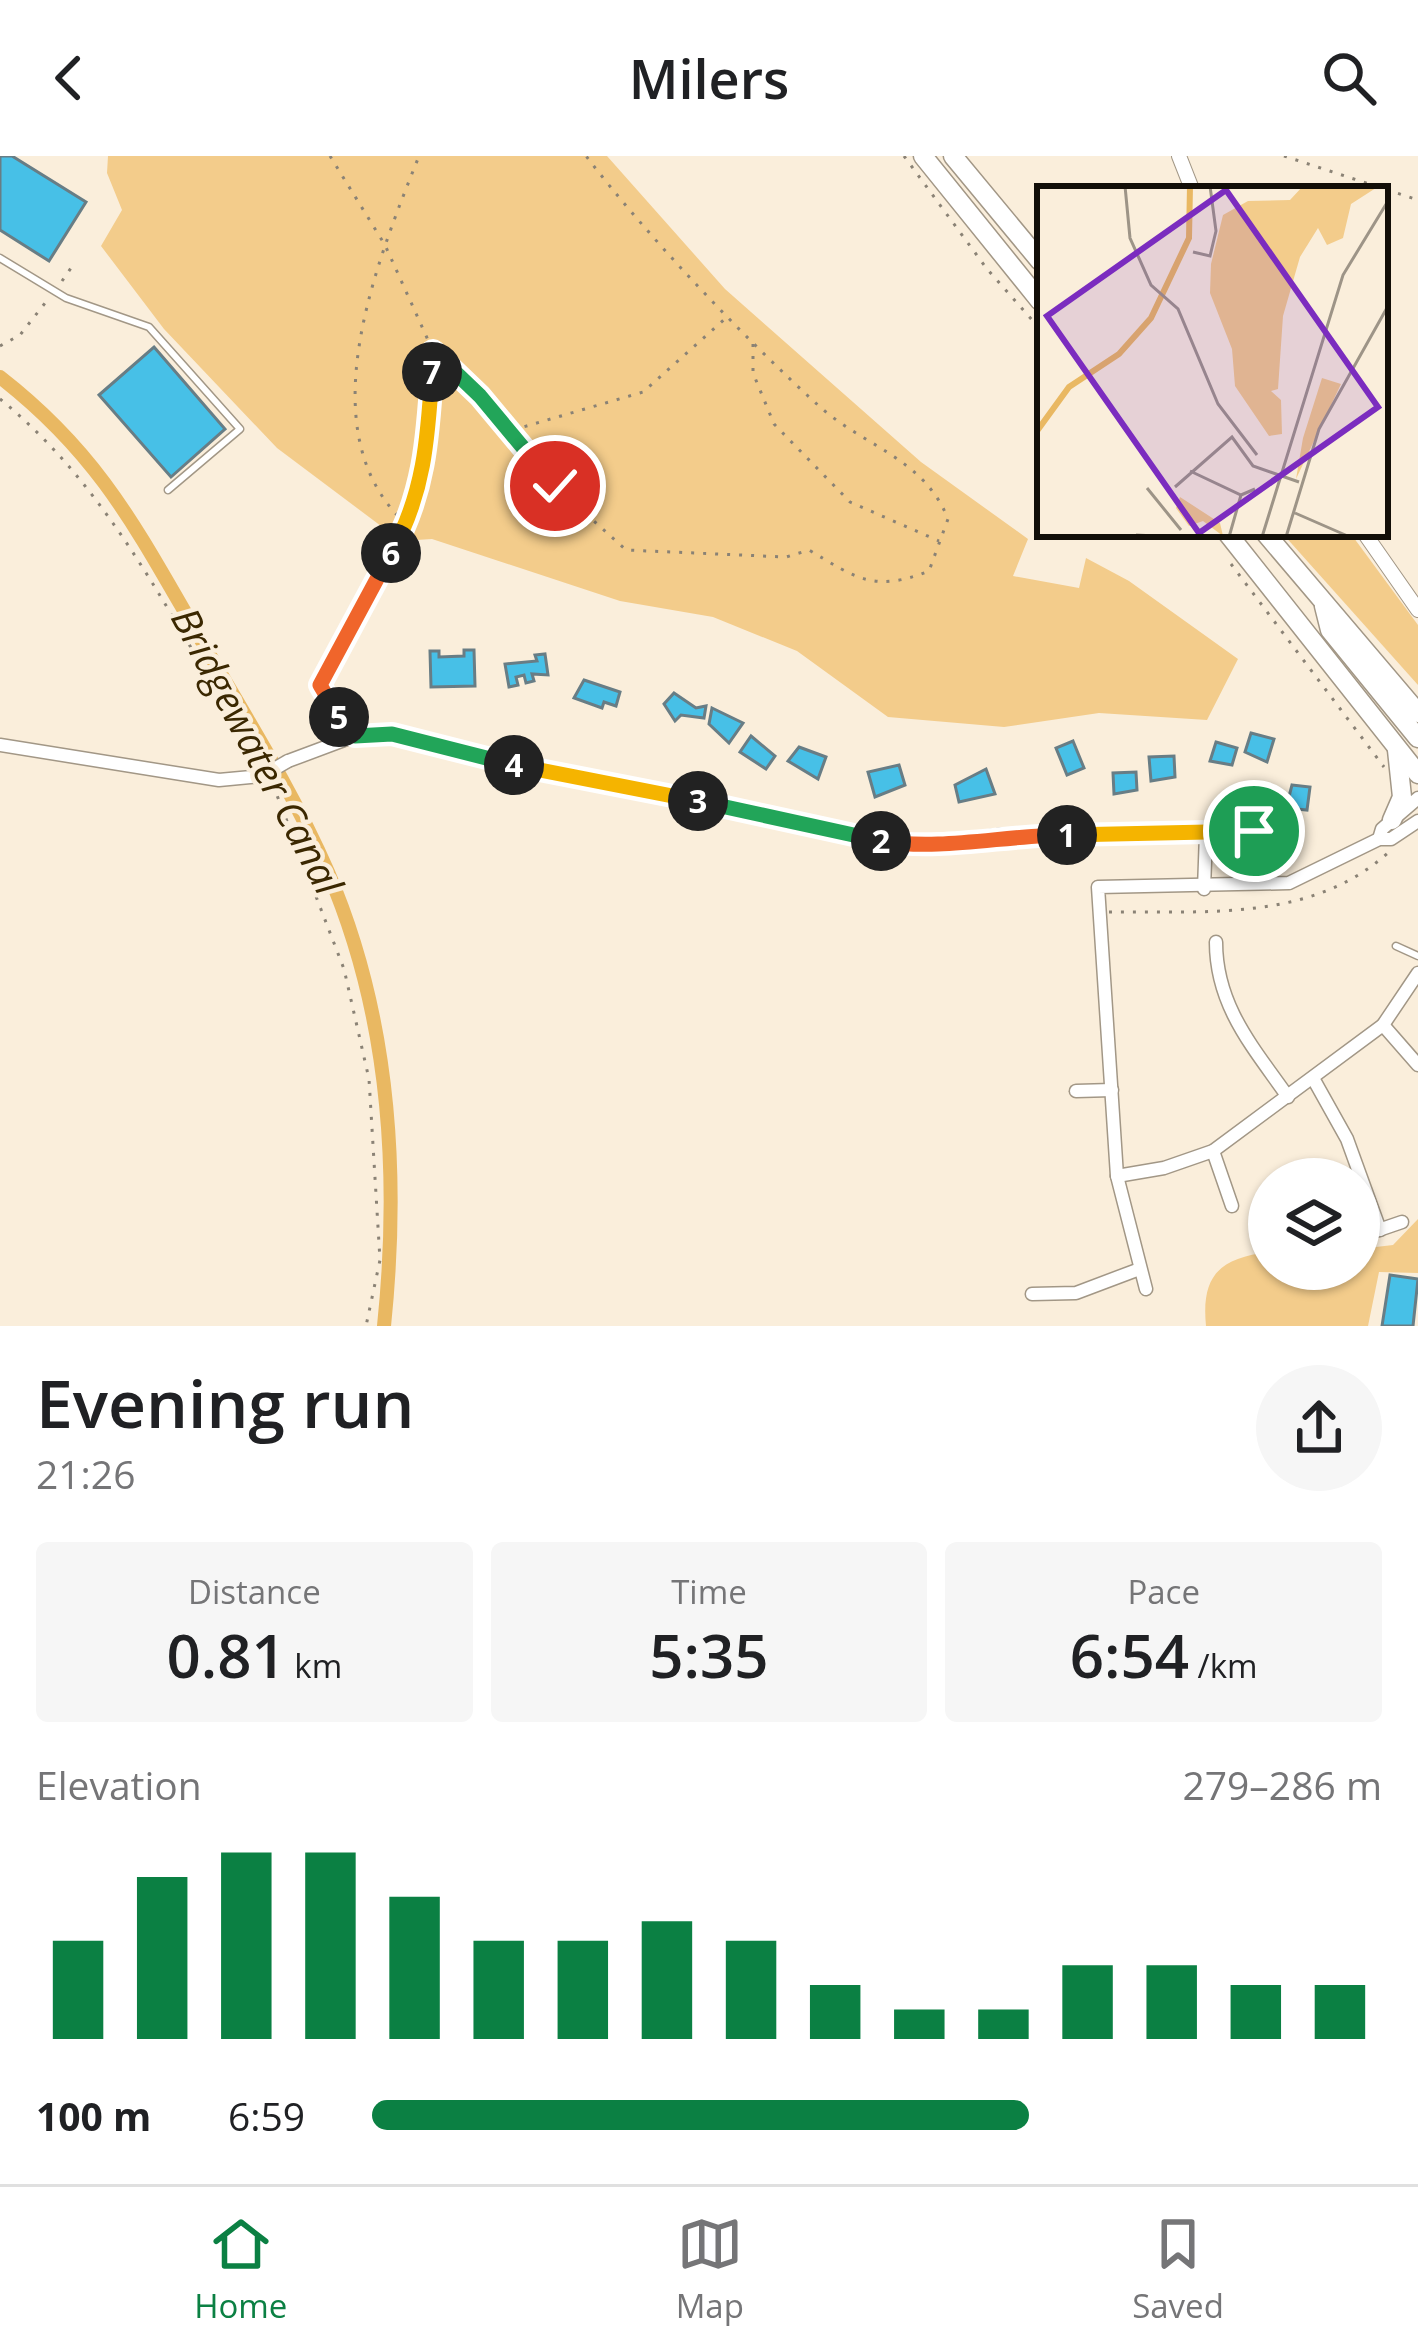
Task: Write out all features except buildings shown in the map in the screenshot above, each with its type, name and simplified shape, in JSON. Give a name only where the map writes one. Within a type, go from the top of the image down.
[{"type":"highway","points":[[923,156],[1037,297]]},
{"type":"highway","points":[[953,156],[1037,257]]},
{"type":"highway","points":[[1230,537],[1418,774]]},
{"type":"highway","points":[[1269,537],[1418,712]]},
{"type":"highway","points":[[1323,602],[1330,630],[1418,738]]},
{"type":"highway","points":[[1392,820],[1403,781],[1396,747]]},
{"type":"street","points":[[1178,156],[1191,186]]},
{"type":"street","points":[[1367,537],[1418,610]]},
{"type":"street","points":[[0,745],[219,780],[266,776],[289,761],[355,736],[392,734],[520,766],[912,847],[1000,835],[1254,831]]},
{"type":"street","points":[[1379,839],[1392,820],[1418,798]]},
{"type":"street","points":[[1146,1289],[1137,1270],[1117,1176],[1098,887],[1204,889],[1289,883],[1379,839],[1391,839],[1418,820]]},
{"type":"street","points":[[1204,889],[1206,833]]},
{"type":"street","points":[[1216,942],[1216,970],[1227,1007],[1288,1097]]},
{"type":"street","points":[[1117,1176],[1165,1168],[1213,1151],[1383,1025],[1418,973]]},
{"type":"street","points":[[1383,1025],[1418,1065]]},
{"type":"street","points":[[1314,1080],[1347,1138],[1373,1232],[1402,1222]]},
{"type":"street","points":[[1076,1091],[1112,1090]]},
{"type":"street","points":[[1213,1151],[1232,1206]]},
{"type":"street","points":[[1032,1294],[1076,1294],[1137,1270]]},
{"type":"lane","points":[[0,258],[66,298],[149,327],[240,429],[168,490]]},
{"type":"lane","points":[[1396,946],[1418,956]]},
{"type":"path","points":[[330,156],[385,245],[433,351],[511,430],[555,486],[626,550],[786,557],[809,550],[862,581],[897,584],[929,571],[948,518],[939,496],[908,464],[823,410],[752,343],[586,156]]},
{"type":"path","points":[[407,525],[380,500],[351,395],[385,245],[419,156]]},
{"type":"path","points":[[904,156],[962,237],[1037,325]]},
{"type":"path","points":[[1284,156],[1375,186]]},
{"type":"path","points":[[1388,190],[1418,200]]},
{"type":"path","points":[[0,346],[20,335],[71,268]]},
{"type":"path","points":[[511,430],[643,392],[730,315]]},
{"type":"path","points":[[752,343],[752,374],[773,424],[850,502],[940,542]]},
{"type":"path","points":[[355,736],[320,685],[407,525],[428,458],[433,351]]},
{"type":"path","points":[[0,399],[36,428],[110,513],[266,776],[344,969],[369,1078],[380,1260],[366,1326]]},
{"type":"path","points":[[1227,559],[1390,776]]},
{"type":"shaded area","points":[[108,156],[607,156],[725,289],[921,462],[1028,539],[1013,576],[1079,588],[1086,558],[1129,581],[1238,659],[1207,720],[1099,713],[1004,727],[888,717],[797,651],[713,617],[620,601],[432,539],[401,541],[277,448],[164,329],[101,246],[122,210],[107,173]]},
{"type":"shaded area","points":[[1286,537],[1353,537],[1418,625],[1418,685]]},
{"type":"shaded area","points":[[1418,1219],[1418,1273],[1380,1272],[1380,1247],[1393,1245]]},
{"type":"shaded area","points":[[1248,1256],[1248,1290],[1375,1290],[1368,1326],[1206,1326],[1211,1282],[1217,1272]]},
{"type":"waterway","name":"Bridgewater Canal","points":[[0,377],[64,435],[113,494],[266,751],[328,872],[365,982],[385,1095],[391,1210],[384,1326]]},
{"type":"route","points":[[555,486],[511,430],[433,351],[428,458],[407,525],[320,685],[355,736],[374,731],[392,734],[520,766],[912,847],[1000,835],[1254,831]]}]
